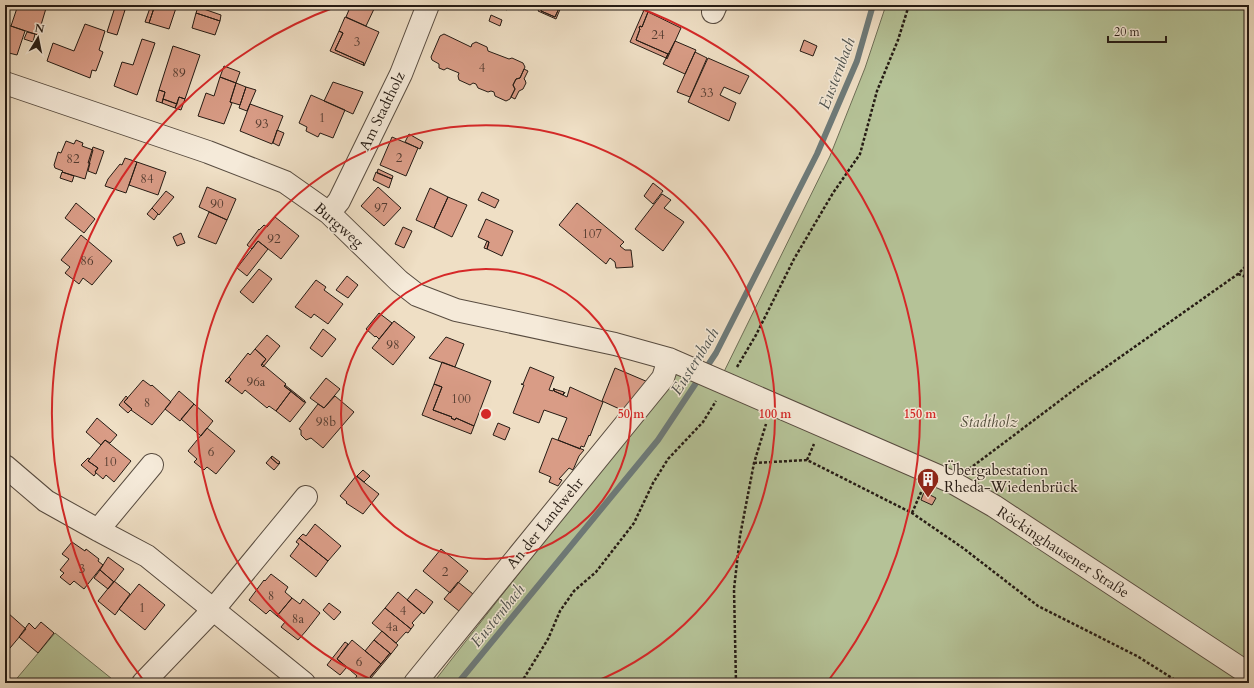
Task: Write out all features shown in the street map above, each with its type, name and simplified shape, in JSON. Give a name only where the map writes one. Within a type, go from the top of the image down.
[{"type":"street","name":"Am Stadtholz","points":[[329,213],[338,201],[397,82],[428,5]]},
{"type":"street","name":"Burgweg","points":[[5,83],[208,152],[285,182],[329,213],[399,281],[417,295],[456,310],[614,344],[678,362]]},
{"type":"street","name":"Röckinghausener Straße","points":[[678,362],[952,482],[994,506],[1249,674]]},
{"type":"street","name":"An der Landwehr","points":[[415,683],[663,378],[678,362]]},
{"type":"street","points":[[98,530],[152,465]]},
{"type":"street","points":[[5,466],[46,501],[147,556],[304,683]]},
{"type":"street","points":[[143,683],[213,610],[306,497]]},
{"type":"path","points":[[520,683],[548,639],[560,611],[574,591],[596,572],[634,523],[653,483],[668,459],[703,422],[723,382],[756,335],[794,259],[833,193],[860,154],[877,91],[898,40],[909,5]]},
{"type":"path","points":[[952,482],[1082,384],[1238,274],[1249,264]]},
{"type":"path","points":[[1238,274],[1249,278]]},
{"type":"path","points":[[736,683],[734,589],[740,536],[754,463],[763,430],[774,405]]},
{"type":"path","points":[[754,463],[807,460],[912,513],[963,548],[1038,606],[1137,656],[1180,683]]},
{"type":"green space","name":"Stadtholz","points":[[886,5],[1249,5],[1249,683],[433,683],[676,373],[715,390],[830,156],[865,68]]},
{"type":"green space","points":[[55,633],[117,683],[13,683]]},
{"type":"building","points":[[18,5],[47,5],[38,35],[11,26]]},
{"type":"building","points":[[151,5],[155,5],[149,23],[145,22]]},
{"type":"building","points":[[155,5],[177,5],[169,29],[149,23]]},
{"type":"building","points":[[351,5],[363,5],[374,9],[366,26],[346,17]]},
{"type":"building","points":[[497,5],[509,5],[507,10]]},
{"type":"building","points":[[541,5],[543,5],[541,11],[555,17],[560,6],[561,7],[556,19],[538,11]]},
{"type":"building","points":[[543,5],[566,5],[565,9],[560,6],[555,17],[541,11]]},
{"type":"building","points":[[115,7],[125,10],[117,35],[107,32]]},
{"type":"building","points":[[198,7],[221,15],[220,21],[196,13]]},
{"type":"building","points":[[644,10],[648,12],[642,27],[640,26],[639,28],[640,29],[636,40],[668,54],[666,58],[630,42]]},
{"type":"building","points":[[648,12],[681,28],[667,59],[668,54],[636,40],[640,29],[639,28],[640,26],[642,27]]},
{"type":"building","points":[[196,13],[220,21],[215,35],[192,28]]},
{"type":"building","points":[[491,15],[502,20],[500,26],[489,21]]},
{"type":"building","points":[[345,17],[379,32],[364,66],[364,63],[335,50],[343,33],[339,31]]},
{"type":"building","points":[[5,24],[25,31],[17,55],[5,52]]},
{"type":"building","points":[[85,24],[105,31],[99,50],[103,52],[96,71],[92,70],[90,78],[47,61],[53,43],[74,51]]},
{"type":"building","points":[[339,31],[343,33],[335,50],[364,63],[363,65],[330,51]]},
{"type":"building","points":[[27,32],[35,34],[33,42],[24,39]]},
{"type":"building","points":[[444,34],[471,47],[472,44],[476,42],[487,47],[488,51],[523,63],[525,67],[520,78],[516,79],[513,85],[515,89],[510,99],[506,101],[495,96],[494,92],[488,92],[478,88],[476,84],[473,83],[470,85],[459,80],[459,73],[447,68],[444,70],[439,68],[439,64],[432,60],[431,57],[440,36]]},
{"type":"building","points":[[142,39],[155,43],[137,95],[114,86],[122,62],[133,65]]},
{"type":"building","points":[[804,40],[817,46],[813,56],[800,51]]},
{"type":"building","points":[[675,41],[696,50],[685,74],[663,64]]},
{"type":"building","points":[[173,46],[200,55],[185,99],[179,97],[177,104],[163,99],[165,92],[159,90]]},
{"type":"building","points":[[695,52],[707,58],[690,97],[677,92]]},
{"type":"building","points":[[708,58],[749,76],[740,94],[724,87],[720,95],[736,103],[729,121],[688,102]]},
{"type":"building","points":[[224,66],[240,72],[236,83],[220,77]]},
{"type":"building","points":[[524,69],[528,71],[524,79],[526,83],[523,89],[519,91],[515,99],[511,97],[515,89],[513,85],[516,79],[520,78]]},
{"type":"building","points":[[220,77],[236,83],[230,102],[232,103],[224,124],[198,116],[206,93],[214,96]]},
{"type":"building","points":[[333,82],[363,92],[353,114],[324,101]]},
{"type":"building","points":[[236,83],[246,87],[240,105],[230,102]]},
{"type":"building","points":[[246,87],[256,90],[247,111],[239,108]]},
{"type":"building","points":[[159,90],[165,92],[162,103],[156,101]]},
{"type":"building","points":[[311,95],[345,110],[333,138],[320,133],[318,137],[306,131],[307,127],[299,123]]},
{"type":"building","points":[[179,97],[185,99],[181,110],[175,108]]},
{"type":"building","points":[[163,99],[177,104],[175,108],[162,103]]},
{"type":"building","points":[[250,104],[283,116],[272,144],[240,131]]},
{"type":"building","points":[[277,130],[284,133],[279,146],[273,143]]},
{"type":"building","points":[[409,134],[423,142],[420,149],[405,142]]},
{"type":"building","points":[[392,137],[418,148],[406,176],[380,165]]},
{"type":"building","points":[[76,140],[83,143],[82,146],[93,150],[85,179],[62,172],[63,171],[55,168],[54,165],[58,152],[61,153],[66,141],[74,144]]},
{"type":"building","points":[[93,147],[104,151],[96,174],[88,171],[90,163],[88,163]]},
{"type":"building","points":[[125,158],[137,162],[126,193],[105,186],[108,179],[120,164],[122,165]]},
{"type":"building","points":[[137,162],[166,172],[158,195],[129,185]]},
{"type":"building","points":[[378,169],[393,176],[392,179],[377,173]]},
{"type":"building","points":[[62,172],[74,176],[72,182],[60,178]]},
{"type":"building","points":[[376,172],[392,179],[389,188],[373,180]]},
{"type":"building","points":[[653,183],[663,191],[653,204],[644,196]]},
{"type":"building","points":[[207,187],[236,199],[227,220],[199,207]]},
{"type":"building","points":[[378,187],[401,208],[384,226],[361,206]]},
{"type":"building","points":[[430,188],[448,197],[434,228],[416,220]]},
{"type":"building","points":[[166,191],[174,197],[159,215],[152,208]]},
{"type":"building","points":[[482,192],[499,200],[495,208],[478,200]]},
{"type":"building","points":[[662,194],[671,200],[664,208],[684,222],[663,251],[635,229]]},
{"type":"building","points":[[448,197],[467,205],[452,237],[434,228]]},
{"type":"building","points":[[76,203],[95,219],[84,233],[65,218]]},
{"type":"building","points":[[577,203],[624,242],[620,246],[625,250],[631,250],[633,267],[616,268],[615,262],[610,258],[606,264],[559,225]]},
{"type":"building","points":[[152,208],[158,214],[154,220],[147,214]]},
{"type":"building","points":[[209,212],[227,220],[216,244],[198,237]]},
{"type":"building","points":[[275,217],[299,236],[281,259],[258,241],[252,249],[247,245],[259,229],[264,225],[267,227]]},
{"type":"building","points":[[486,219],[513,231],[502,256],[487,249],[489,242],[478,237]]},
{"type":"building","points":[[403,227],[412,231],[404,248],[395,244]]},
{"type":"building","points":[[181,233],[185,243],[177,246],[173,237]]},
{"type":"building","points":[[81,235],[112,261],[92,285],[83,278],[79,284],[65,273],[70,267],[61,260]]},
{"type":"building","points":[[258,241],[268,249],[247,276],[237,268]]},
{"type":"building","points":[[487,241],[489,242],[487,249],[484,248]]},
{"type":"building","points":[[259,269],[272,279],[253,303],[240,292]]},
{"type":"building","points":[[347,276],[358,285],[348,298],[336,290]]},
{"type":"building","points":[[316,280],[326,287],[324,290],[343,304],[328,324],[314,314],[311,318],[295,307]]},
{"type":"building","points":[[379,313],[392,323],[379,339],[366,329]]},
{"type":"building","points":[[394,321],[415,337],[393,365],[372,348]]},
{"type":"building","points":[[323,329],[336,339],[322,357],[310,348]]},
{"type":"building","points":[[267,335],[280,346],[263,367],[261,365],[266,359],[255,349]]},
{"type":"building","points":[[446,337],[464,344],[455,367],[429,358]]},
{"type":"building","points":[[255,349],[266,359],[262,364],[286,384],[284,386],[291,391],[276,411],[269,406],[267,408],[245,390],[242,394],[228,383],[231,379],[229,377],[248,353],[250,355]]},
{"type":"building","points":[[442,362],[491,381],[474,426],[456,418],[455,420],[451,418],[452,417],[433,410],[442,387],[434,384]]},
{"type":"building","points":[[530,367],[554,377],[549,390],[553,391],[554,388],[554,391],[567,397],[570,387],[603,402],[590,436],[589,435],[584,447],[581,446],[580,449],[558,440],[567,418],[544,410],[539,423],[513,413],[524,385],[521,384],[523,384]]},
{"type":"building","points":[[615,368],[648,382],[624,411],[602,401]]},
{"type":"building","points":[[229,377],[231,379],[228,383],[225,381]]},
{"type":"building","points":[[326,378],[340,389],[324,408],[310,398]]},
{"type":"building","points":[[143,380],[151,386],[152,385],[171,402],[152,425],[131,410],[132,409],[124,402]]},
{"type":"building","points":[[434,384],[442,387],[433,410],[452,417],[451,418],[455,420],[456,418],[474,426],[471,434],[422,415]]},
{"type":"building","points":[[285,385],[305,401],[304,402],[284,386]]},
{"type":"building","points":[[554,389],[564,392],[563,395],[554,391]]},
{"type":"building","points":[[179,391],[194,404],[180,421],[165,409]]},
{"type":"building","points":[[291,391],[306,402],[290,422],[276,411]]},
{"type":"building","points":[[126,396],[128,398],[124,402],[132,409],[128,413],[119,405]]},
{"type":"building","points":[[335,396],[354,412],[323,448],[311,438],[306,440],[301,435],[301,430],[299,429],[318,404],[324,408]]},
{"type":"building","points":[[194,404],[213,421],[201,436],[181,419]]},
{"type":"building","points":[[97,418],[117,435],[110,443],[105,440],[101,445],[86,432]]},
{"type":"building","points":[[498,423],[510,428],[505,440],[493,435]]},
{"type":"building","points":[[207,428],[235,451],[216,474],[207,467],[204,470],[194,462],[197,459],[188,451]]},
{"type":"building","points":[[552,438],[584,450],[579,456],[573,470],[569,468],[559,479],[562,480],[558,486],[549,482],[551,477],[539,472]]},
{"type":"building","points":[[105,440],[131,461],[114,482],[106,475],[103,479],[95,472],[98,468],[88,461]]},
{"type":"building","points":[[272,456],[271,458],[278,464],[280,463],[274,470],[266,463]]},
{"type":"building","points":[[272,456],[280,462],[278,464],[271,458]]},
{"type":"building","points":[[88,458],[90,459],[88,461],[98,468],[94,476],[81,465]]},
{"type":"building","points":[[363,470],[370,476],[364,482],[357,476]]},
{"type":"building","points":[[356,476],[379,494],[363,514],[346,503],[347,502],[340,496]]},
{"type":"building","name":"Übergabestation Rheda-Wiedenbrück","points":[[924,492],[936,498],[932,505],[921,500]]},
{"type":"building","points":[[315,524],[341,546],[328,561],[299,538],[303,534],[306,536]]},
{"type":"building","points":[[299,538],[328,561],[316,577],[290,556],[299,544],[296,542]]},
{"type":"building","points":[[72,542],[85,551],[86,549],[99,559],[98,561],[103,565],[84,589],[74,581],[70,585],[60,577],[64,573],[60,570],[69,559],[62,554]]},
{"type":"building","points":[[441,549],[468,571],[450,593],[423,571]]},
{"type":"building","points":[[108,557],[124,569],[114,582],[100,570]]},
{"type":"building","points":[[100,570],[114,582],[108,589],[94,578]]},
{"type":"building","points":[[271,574],[288,587],[285,592],[292,598],[277,616],[270,610],[266,614],[249,600],[264,580],[265,581]]},
{"type":"building","points":[[114,581],[130,594],[115,615],[98,601]]},
{"type":"building","points":[[458,582],[473,594],[459,611],[444,599]]},
{"type":"building","points":[[139,584],[165,605],[145,630],[119,609]]},
{"type":"building","points":[[416,589],[433,602],[424,614],[407,600]]},
{"type":"building","points":[[398,592],[422,612],[412,623],[414,625],[411,629],[385,608]]},
{"type":"building","points":[[292,598],[300,604],[303,599],[320,613],[298,640],[281,627],[285,622],[277,616]]},
{"type":"building","points":[[329,603],[341,612],[334,620],[323,610]]},
{"type":"building","points":[[385,608],[411,629],[408,633],[406,632],[396,643],[372,623]]},
{"type":"building","points":[[5,612],[26,629],[5,654]]},
{"type":"building","points":[[41,622],[54,633],[38,653],[19,637],[29,623],[35,629]]},
{"type":"building","points":[[382,631],[398,645],[391,654],[374,640]]},
{"type":"building","points":[[352,640],[381,664],[367,683],[355,683],[353,681],[357,676],[337,659]]},
{"type":"building","points":[[374,640],[390,653],[381,664],[365,651]]},
{"type":"building","points":[[345,642],[348,644],[337,659],[347,667],[340,675],[327,665]]},
{"type":"building","points":[[390,653],[391,654],[371,678],[370,677]]},
{"type":"waterway","name":"Eusternbach","points":[[458,683],[658,440],[716,353],[817,154],[857,61],[873,5]]},
{"type":"place","name":"Übergabestation Rheda-Wiedenbrück","points":[[928,498]]}]
